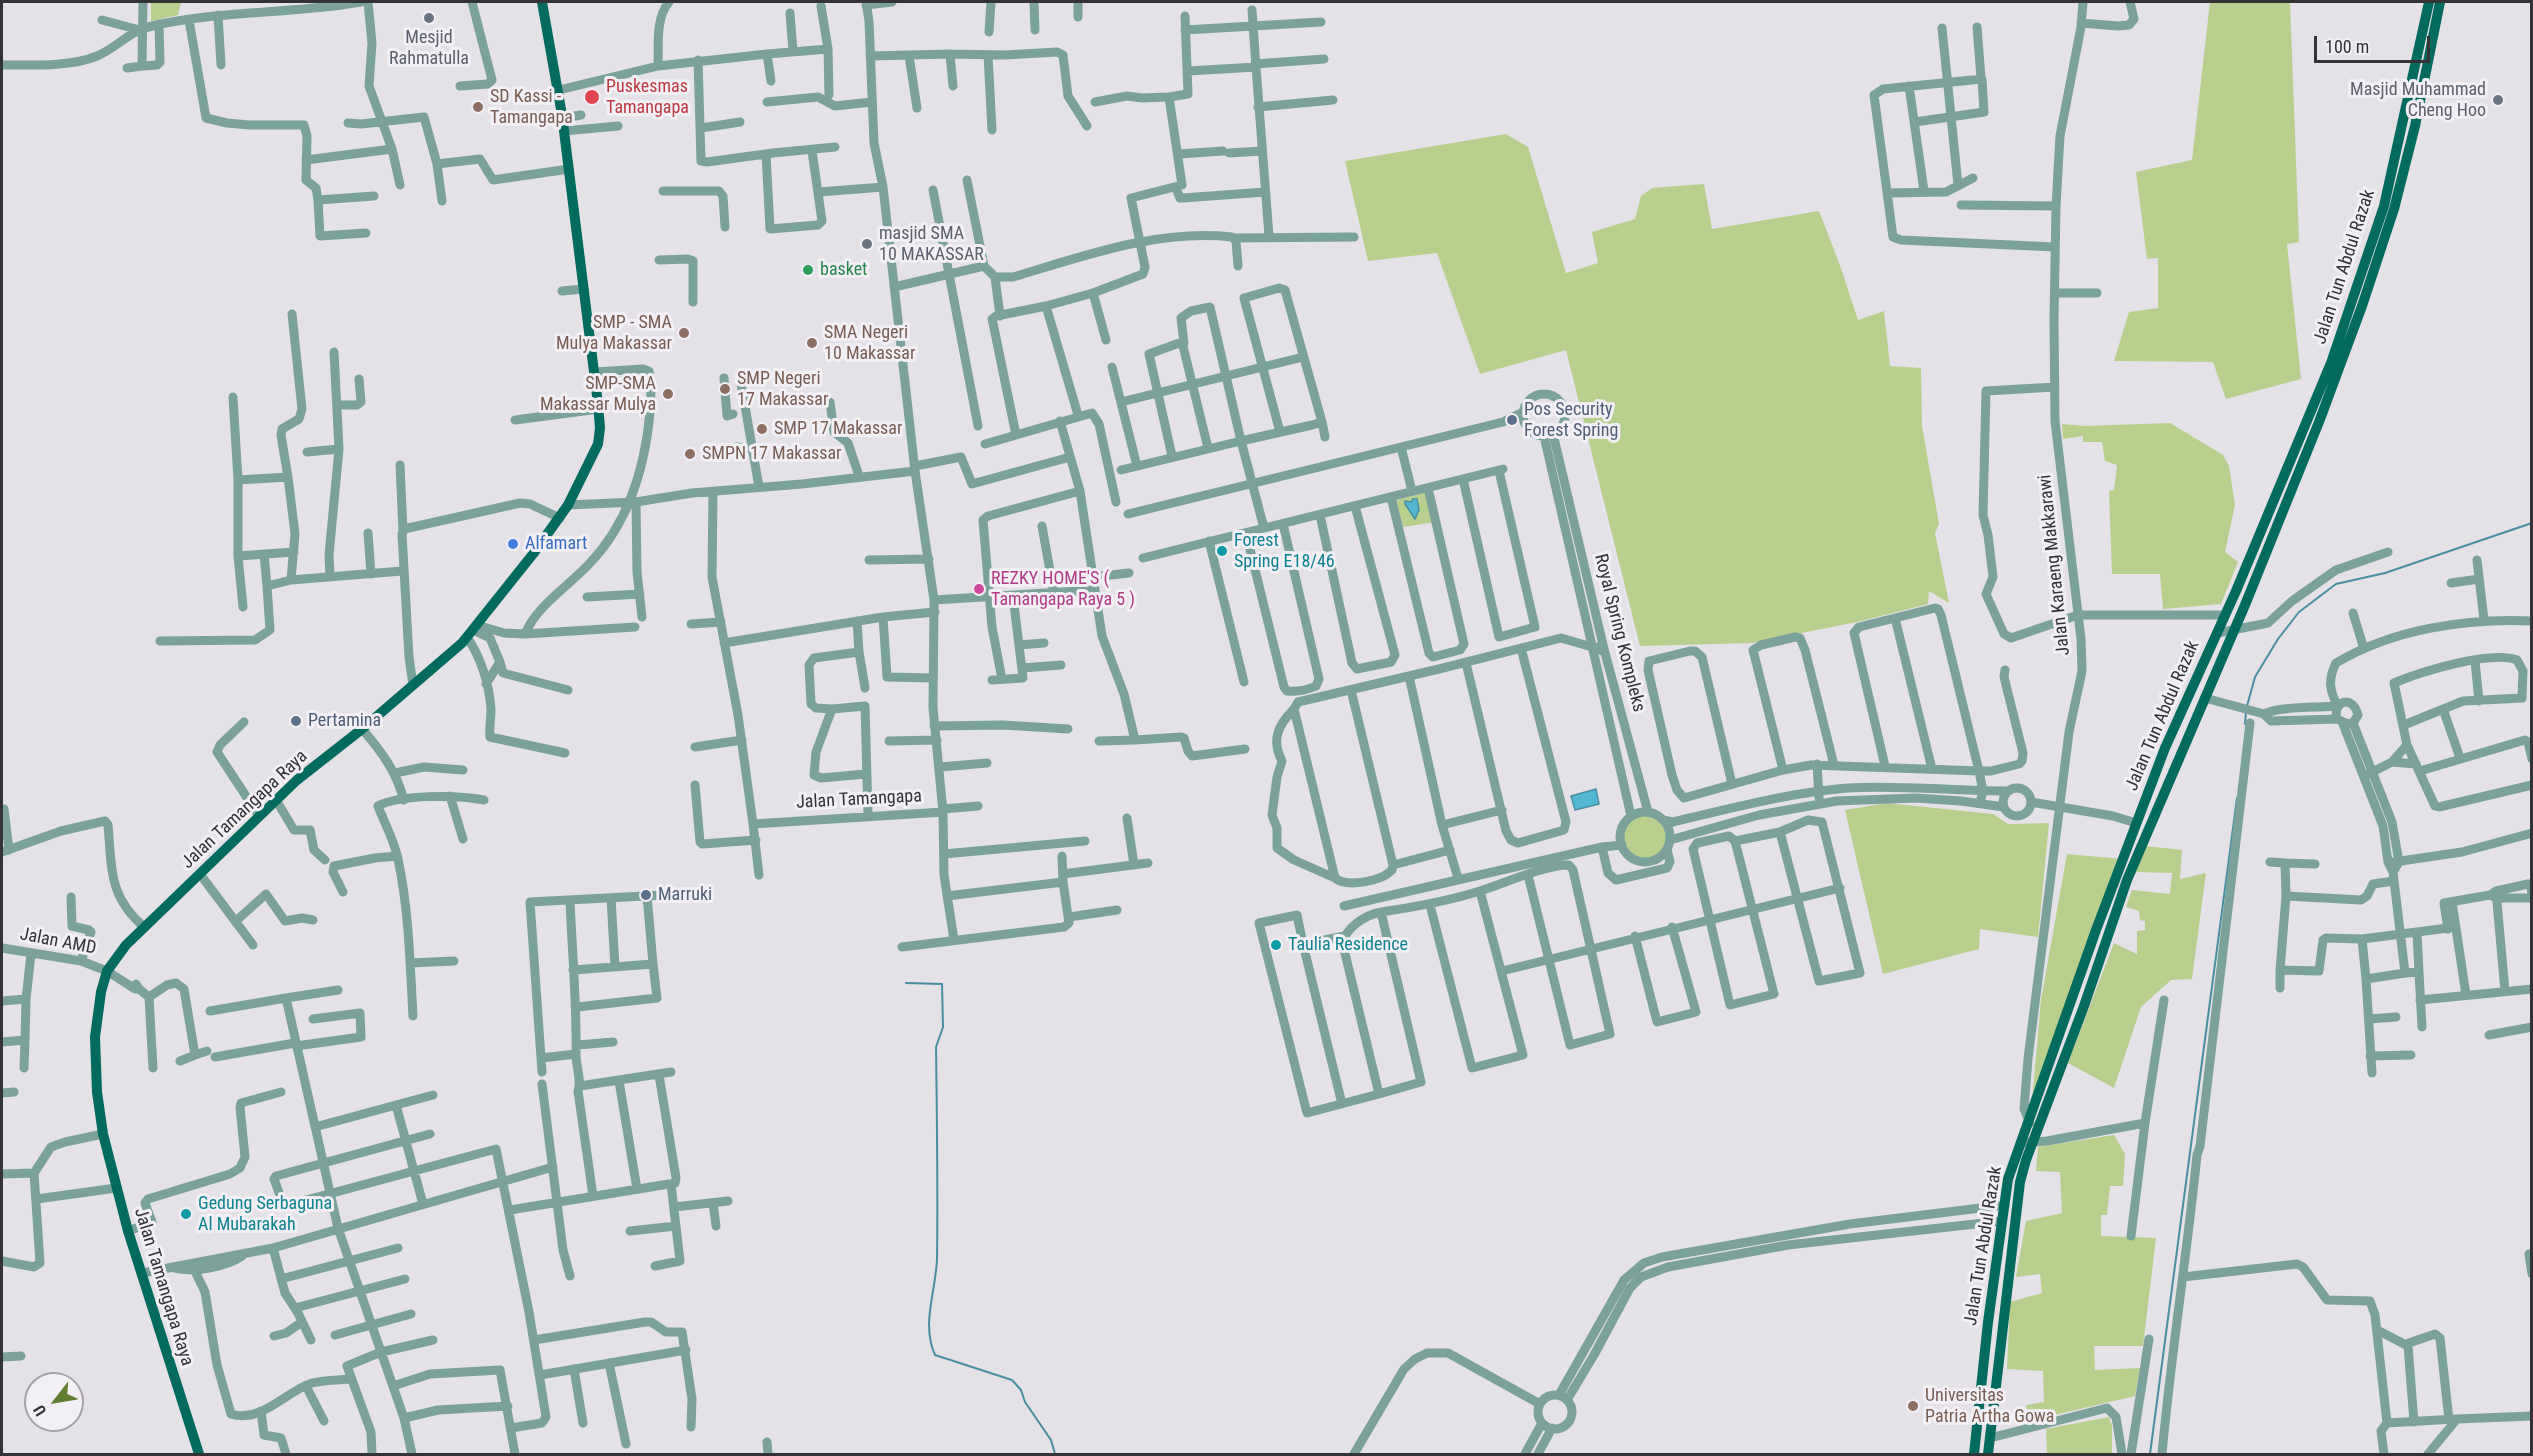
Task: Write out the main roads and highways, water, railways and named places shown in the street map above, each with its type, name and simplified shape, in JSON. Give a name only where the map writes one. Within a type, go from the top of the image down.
[{"type":"main road","name":"Jalan Tamangapa Raya","points":[[199,1455],[128,1231],[103,1134],[97,1092],[95,1037],[101,992],[107,971],[119,953],[144,927],[297,780],[362,729],[473,631],[560,518],[598,444],[599,409],[563,118],[542,2]]},
{"type":"main road","name":"Jalan Tun Abdul Razak","points":[[1988,1455],[2020,1182],[2032,1143],[2034,1125],[2136,823],[2165,748],[2225,615],[2331,363],[2389,207],[2429,2]]},
{"type":"main road","name":"Jalan Tun Abdul Razak","points":[[1974,1455],[2008,1179],[2020,1143],[2034,1125],[2127,880],[2233,631],[2337,375],[2415,126],[2440,2]]},
{"type":"water","points":[[1417,499],[1419,510],[1415,519],[1405,504],[1405,501],[1411,502]]},
{"type":"water","points":[[1596,789],[1599,804],[1575,810],[1571,796]]},
{"type":"waterway","points":[[2247,706],[2255,677],[2278,639],[2299,612],[2336,584],[2385,573],[2532,523]]},
{"type":"waterway","points":[[2245,724],[2246,712]]},
{"type":"waterway","points":[[2150,1454],[2237,798]]},
{"type":"waterway","points":[[906,983],[942,984],[943,1027],[936,1047],[937,1259],[929,1319],[931,1343],[935,1355],[1012,1380],[1021,1390],[1025,1402],[1051,1440],[1055,1454]]},
{"type":"place","name":"Mesjid Rahmatulla","points":[[429,18]]},
{"type":"place","name":"Puskesmas Tamangapa","points":[[592,97]]},
{"type":"place","name":"Masjid Muhammad Cheng Hoo","points":[[2498,100]]},
{"type":"place","name":"SD Kassi - Tamangapa","points":[[478,107]]},
{"type":"place","name":"masjid SMA 10 MAKASSAR","points":[[867,244]]},
{"type":"place","name":"basket","points":[[808,270]]},
{"type":"place","name":"SMP - SMA Mulya Makassar","points":[[684,333]]},
{"type":"place","name":"SMA Negeri 10 Makassar","points":[[812,343]]},
{"type":"place","name":"SMP Negeri 17 Makassar","points":[[725,389]]},
{"type":"place","name":"SMP-SMA Makassar Mulya","points":[[668,394]]},
{"type":"place","name":"Pos Security Forest Spring","points":[[1512,420]]},
{"type":"place","name":"SMP 17 Makassar","points":[[762,429]]},
{"type":"place","name":"SMPN 17 Makassar","points":[[690,454]]},
{"type":"place","name":"Alfamart","points":[[513,544]]},
{"type":"place","name":"Forest Spring E18/46","points":[[1222,551]]},
{"type":"place","name":"REZKY HOME'S ( Tamangapa Raya 5 )","points":[[979,589]]},
{"type":"place","name":"Pertamina","points":[[296,721]]},
{"type":"place","name":"Marruki","points":[[646,895]]},
{"type":"place","name":"Taulia Residence","points":[[1276,945]]},
{"type":"place","name":"Gedung Serbaguna Al Mubarakah","points":[[186,1214]]},
{"type":"place","name":"Universitas Patria Artha Gowa","points":[[1913,1406]]}]
